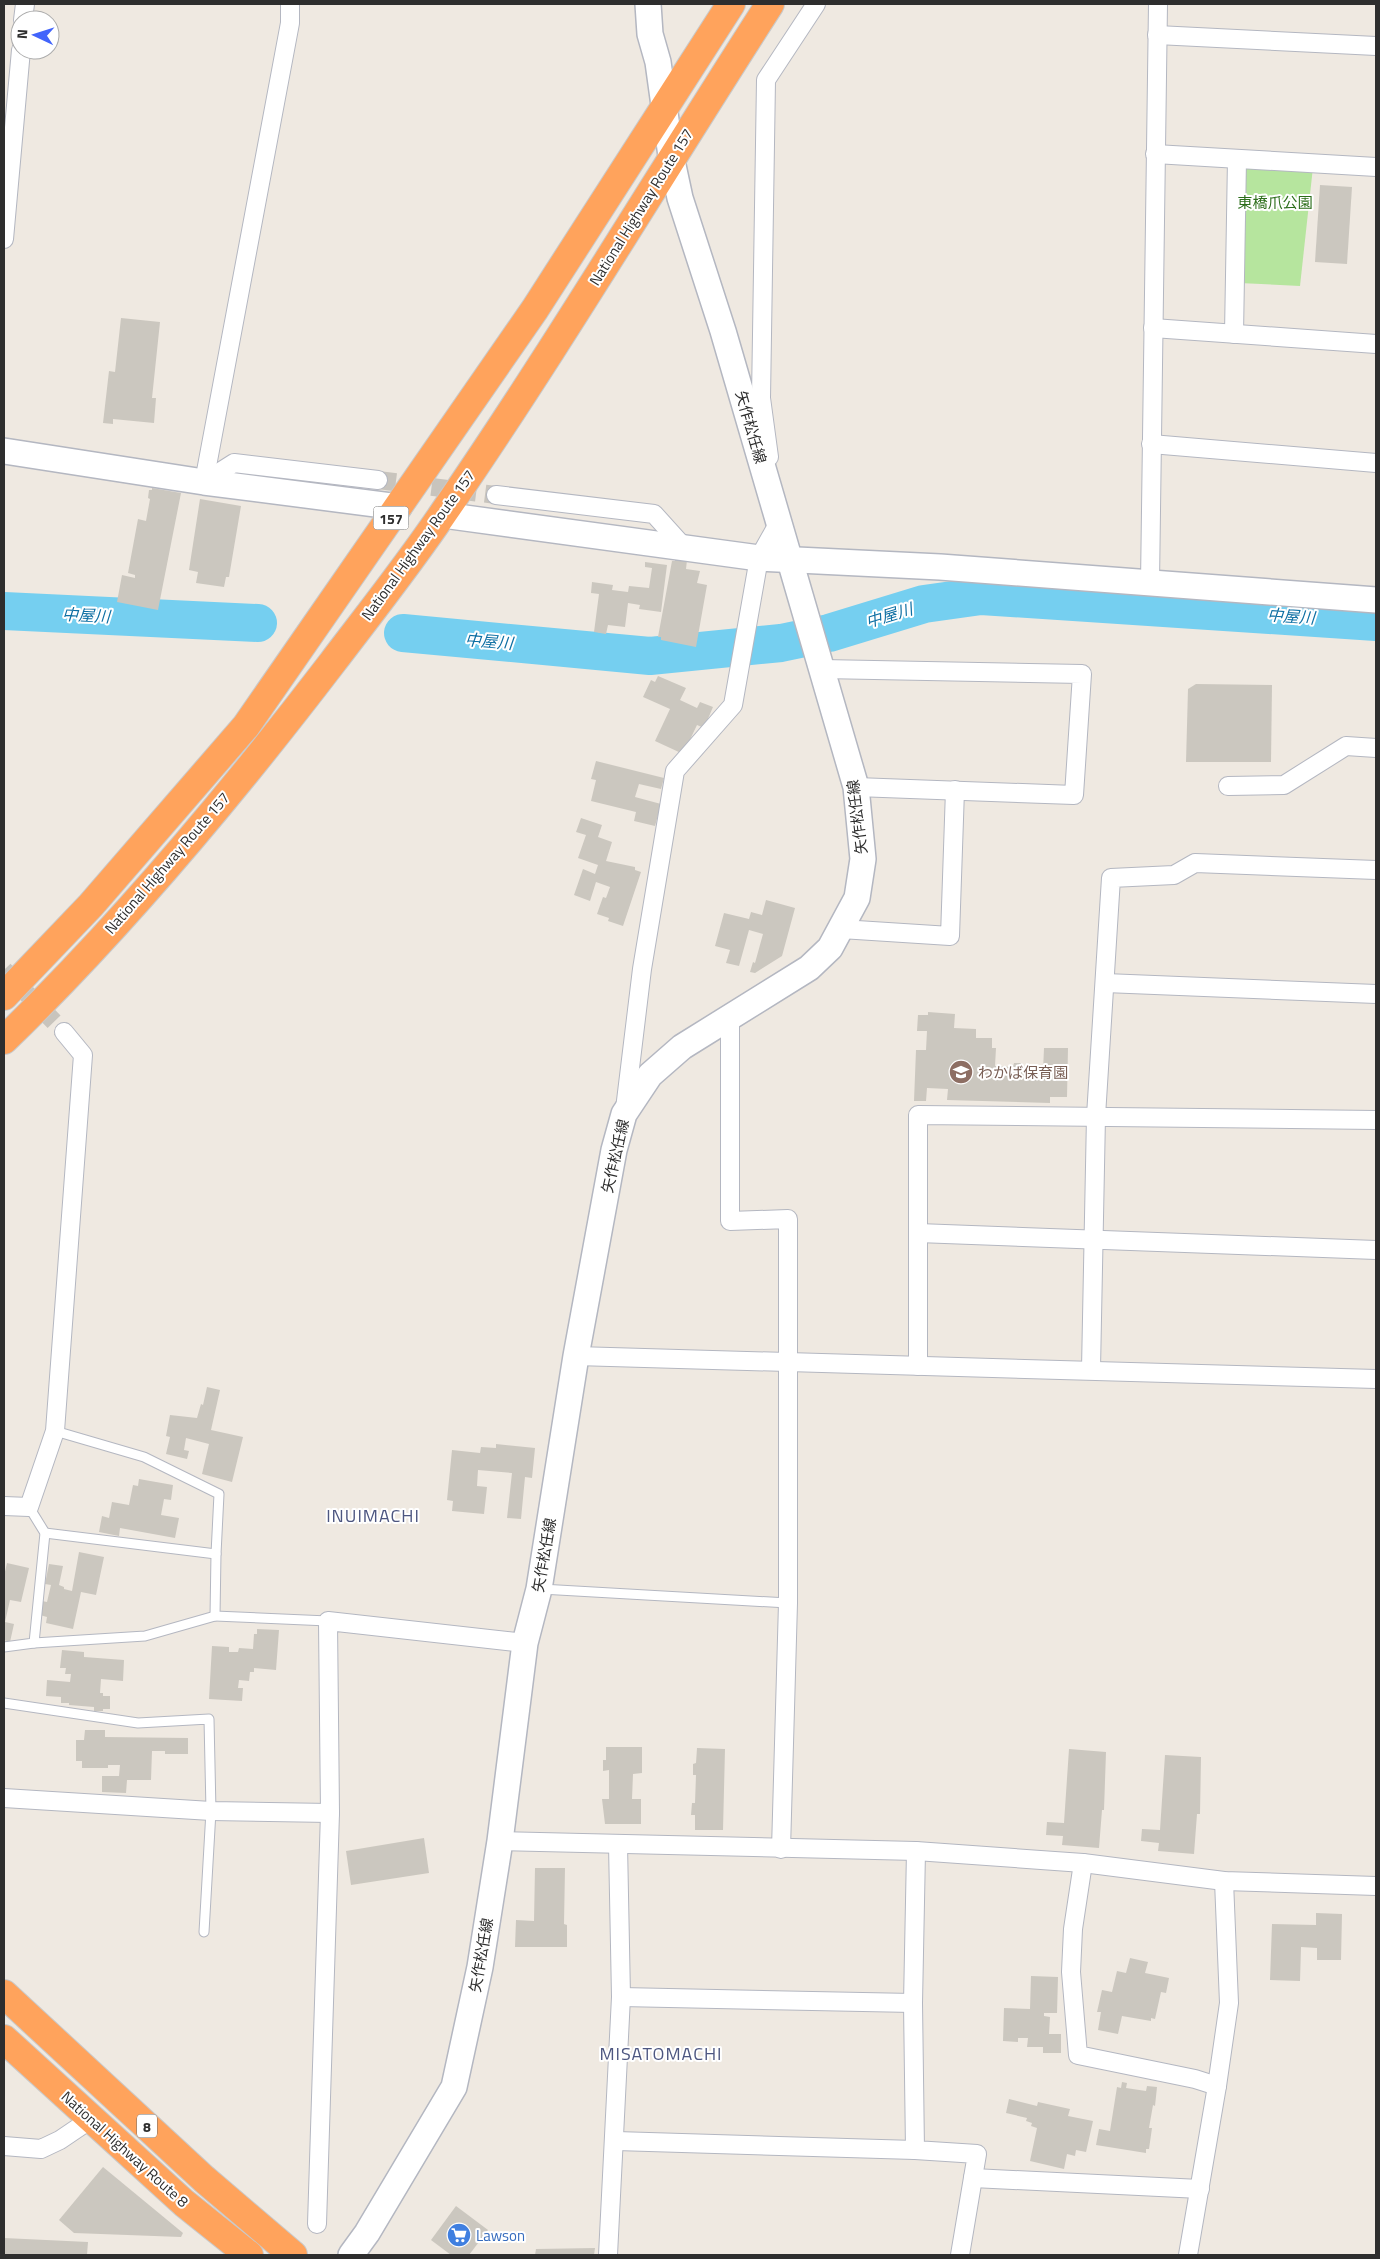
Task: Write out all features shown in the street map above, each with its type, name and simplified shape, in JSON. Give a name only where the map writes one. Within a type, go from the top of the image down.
[{"type":"highway","name":"National Highway Route 157","points":[[4,996],[91,905],[246,726],[535,309],[731,4]]},
{"type":"highway","name":"National Highway Route 157","points":[[4,1040],[82,960],[181,849],[288,720],[443,515],[598,277],[671,156],[770,4]]},
{"type":"highway","name":"National Highway Route 8","points":[[4,1994],[204,2179],[293,2255]]},
{"type":"highway","name":"National Highway Route 8","points":[[4,2039],[184,2203],[249,2255]]},
{"type":"main road","name":"矢作松任線","points":[[351,2255],[367,2233],[454,2087],[480,1967],[500,1841],[525,1643],[539,1589],[576,1356],[614,1150],[624,1114],[650,1075],[682,1047],[809,968],[830,948],[857,898],[863,859],[856,787],[723,331],[680,198],[671,156],[658,62],[650,34],[648,4]]},
{"type":"main road","points":[[4,451],[204,482],[399,507]]},
{"type":"main road","points":[[443,515],[682,546],[759,558],[940,567],[1376,600]]},
{"type":"street","points":[[204,482],[290,23],[290,4]]},
{"type":"street","points":[[624,1114],[642,969],[675,772],[733,705],[759,558],[778,524],[761,398],[766,80],[816,4]]},
{"type":"street","points":[[1150,583],[1158,4]]},
{"type":"street","points":[[1157,36],[1376,46]]},
{"type":"street","points":[[4,239],[19,60]]},
{"type":"street","points":[[1155,154],[1376,168]]},
{"type":"street","points":[[1234,334],[1237,159]]},
{"type":"street","points":[[1153,328],[1376,344]]},
{"type":"street","points":[[1151,444],[1376,464]]},
{"type":"street","points":[[204,482],[234,463],[378,480]]},
{"type":"street","points":[[496,495],[654,514],[682,546]]},
{"type":"street","points":[[821,664],[1082,674],[1074,795],[856,787]]},
{"type":"street","points":[[1228,786],[1284,785],[1346,746],[1376,748]]},
{"type":"street","points":[[841,928],[950,936],[955,790]]},
{"type":"street","points":[[1091,1369],[1096,1116],[1111,878],[1174,875],[1195,863],[1376,870]]},
{"type":"street","points":[[1105,983],[1376,994]]},
{"type":"street","points":[[730,1018],[730,1222],[788,1219],[788,1603],[781,1849]]},
{"type":"street","points":[[4,1506],[29,1507],[55,1431],[83,1055],[64,1032]]},
{"type":"street","points":[[918,1366],[918,1115],[1376,1120]]},
{"type":"street","points":[[918,1233],[1376,1250]]},
{"type":"street","points":[[576,1356],[1091,1369],[1376,1379]]},
{"type":"street","points":[[316,2224],[330,1813],[328,1622],[525,1643]]},
{"type":"street","points":[[4,1798],[211,1811],[330,1813]]},
{"type":"street","points":[[500,1841],[916,1851],[1083,1863],[1224,1881],[1376,1886]]},
{"type":"street","points":[[608,2255],[616,2141],[621,1997],[618,1844]]},
{"type":"street","points":[[914,2150],[913,2003],[916,1851]]},
{"type":"street","points":[[1083,1863],[1073,1930],[1071,1972],[1078,2055],[1195,2079],[1217,2086]]},
{"type":"street","points":[[1188,2255],[1229,2003],[1224,1881]]},
{"type":"street","points":[[621,1997],[913,2003]]},
{"type":"street","points":[[4,2146],[41,2148],[60,2140],[91,2119]]},
{"type":"street","points":[[616,2141],[914,2150],[977,2154],[960,2255]]},
{"type":"street","points":[[973,2178],[1200,2189]]},
{"type":"lane","points":[[55,1431],[144,1457],[219,1494],[215,1616]]},
{"type":"lane","points":[[29,1507],[45,1534],[34,1643]]},
{"type":"lane","points":[[45,1534],[216,1554]]},
{"type":"lane","points":[[539,1589],[788,1603]]},
{"type":"lane","points":[[4,1647],[34,1643],[145,1636],[215,1616],[328,1622]]},
{"type":"lane","points":[[4,1703],[138,1723],[209,1719],[211,1811],[204,1932]]},
{"type":"green space","name":"東橋爪公園","points":[[1241,162],[1313,167],[1300,286],[1239,283]]},
{"type":"building","points":[[1320,185],[1352,187],[1347,264],[1315,262]]},
{"type":"building","points":[[121,318],[160,322],[152,398],[156,398],[154,423],[113,419],[113,424],[103,423],[109,371],[115,372]]},
{"type":"building","points":[[152,488],[181,493],[158,610],[117,602],[122,575],[135,578],[135,575],[128,573],[138,519],[146,521],[150,499],[148,498],[149,490],[152,490]]},
{"type":"building","points":[[200,499],[241,506],[229,577],[226,577],[224,587],[196,583],[198,572],[189,570]]},
{"type":"building","points":[[675,558],[687,560],[686,569],[700,571],[697,583],[707,585],[696,647],[661,640],[661,637],[658,637],[672,561],[675,561]]},
{"type":"building","points":[[645,562],[667,565],[661,612],[639,609],[640,605],[628,603],[625,627],[608,625],[606,634],[594,632],[599,594],[591,593],[592,582],[613,585],[612,590],[628,592],[629,586],[649,588],[652,568],[645,567]]},
{"type":"building","points":[[658,676],[686,688],[680,700],[697,708],[700,702],[713,707],[704,728],[697,725],[685,750],[683,749],[681,753],[655,741],[670,709],[643,697],[651,680],[655,682]]},
{"type":"building","points":[[1196,684],[1272,685],[1271,762],[1186,762],[1188,689]]},
{"type":"building","points":[[596,761],[664,778],[661,789],[639,784],[635,797],[661,804],[655,826],[634,821],[636,812],[591,801],[596,780],[591,779]]},
{"type":"building","points":[[581,818],[602,825],[598,837],[612,842],[606,861],[635,867],[635,870],[641,872],[623,926],[608,921],[609,918],[597,914],[603,897],[606,898],[610,887],[596,882],[590,901],[574,895],[583,869],[595,874],[598,865],[578,858],[586,835],[576,832]]},
{"type":"building","points":[[766,900],[795,908],[782,956],[755,973],[750,972],[753,962],[755,963],[763,934],[749,930],[739,966],[726,963],[730,950],[715,946],[724,913],[749,919],[751,912],[762,915]]},
{"type":"building","points":[[928,1012],[955,1014],[954,1028],[976,1029],[976,1038],[992,1038],[992,1048],[996,1048],[995,1066],[1013,1067],[1014,1063],[1021,1063],[1021,1070],[1043,1071],[1044,1048],[1068,1048],[1067,1097],[1050,1097],[1050,1103],[947,1100],[948,1089],[927,1088],[926,1101],[914,1101],[916,1050],[926,1050],[927,1031],[917,1031],[918,1015],[928,1015]]},
{"type":"building","points":[[207,1387],[220,1390],[211,1430],[243,1437],[232,1482],[202,1474],[209,1444],[186,1438],[184,1450],[189,1451],[187,1459],[166,1454],[170,1437],[166,1436],[170,1415],[197,1418],[201,1404],[203,1405]]},
{"type":"building","points":[[496,1444],[535,1448],[532,1478],[525,1477],[521,1519],[507,1518],[512,1473],[478,1470],[477,1486],[487,1487],[484,1514],[452,1511],[453,1501],[447,1500],[452,1450],[480,1453],[481,1447],[496,1448]]},
{"type":"building","points":[[139,1479],[173,1485],[171,1500],[164,1499],[161,1515],[179,1518],[175,1538],[120,1528],[119,1536],[99,1532],[102,1516],[109,1518],[112,1502],[129,1505],[133,1485],[138,1486]]},
{"type":"building","points":[[79,1552],[104,1557],[96,1595],[81,1592],[73,1629],[46,1623],[47,1617],[40,1615],[42,1601],[47,1602],[51,1585],[45,1584],[49,1564],[63,1566],[59,1585],[64,1587],[64,1589],[72,1591]]},
{"type":"building","points":[[7,1563],[29,1568],[21,1602],[10,1600],[5,1622],[14,1624],[10,1642],[4,1640],[4,1576]]},
{"type":"building","points":[[257,1629],[279,1630],[276,1670],[254,1668],[254,1672],[250,1672],[249,1681],[239,1680],[238,1688],[243,1688],[242,1701],[209,1699],[212,1646],[229,1647],[229,1652],[238,1652],[239,1648],[253,1649],[254,1634],[257,1634]]},
{"type":"building","points":[[62,1650],[84,1652],[84,1657],[124,1660],[123,1681],[101,1679],[100,1693],[103,1693],[103,1696],[110,1696],[110,1709],[94,1711],[94,1707],[69,1705],[69,1703],[61,1703],[61,1697],[46,1696],[47,1680],[70,1682],[71,1674],[65,1674],[66,1668],[60,1668]]},
{"type":"building","points":[[85,1730],[105,1730],[105,1737],[188,1738],[188,1754],[165,1754],[165,1751],[152,1751],[151,1780],[127,1780],[126,1793],[102,1792],[102,1776],[119,1776],[120,1765],[108,1765],[108,1768],[82,1768],[82,1761],[76,1761],[76,1740],[84,1740]]},
{"type":"building","points":[[606,1747],[642,1747],[642,1773],[633,1774],[632,1799],[641,1799],[641,1824],[605,1824],[602,1799],[609,1799],[609,1770],[603,1771],[603,1760],[606,1760]]},
{"type":"building","points":[[697,1748],[725,1749],[723,1830],[695,1830],[695,1815],[691,1815],[692,1803],[695,1803],[696,1775],[693,1775],[693,1764],[696,1763]]},
{"type":"building","points":[[1069,1749],[1106,1752],[1104,1810],[1102,1810],[1099,1848],[1062,1845],[1063,1836],[1046,1835],[1047,1822],[1064,1823]]},
{"type":"building","points":[[1165,1755],[1201,1757],[1200,1814],[1197,1814],[1194,1854],[1158,1851],[1159,1843],[1141,1841],[1142,1829],[1160,1830]]},
{"type":"building","points":[[424,1838],[429,1873],[351,1885],[346,1851]]},
{"type":"building","points":[[535,1868],[565,1868],[564,1924],[567,1925],[567,1947],[515,1947],[516,1920],[534,1921]]},
{"type":"building","points":[[1316,1913],[1342,1914],[1341,1960],[1317,1960],[1317,1948],[1301,1947],[1300,1981],[1270,1980],[1272,1924],[1316,1925]]},
{"type":"building","points":[[1130,1958],[1148,1962],[1145,1973],[1169,1978],[1166,1993],[1161,1992],[1155,2019],[1151,2018],[1151,2021],[1122,2016],[1118,2034],[1098,2030],[1101,2012],[1097,2012],[1102,1990],[1112,1992],[1117,1971],[1126,1973]]},
{"type":"building","points":[[1031,1976],[1058,1977],[1057,2013],[1044,2013],[1044,2016],[1050,2017],[1049,2034],[1061,2034],[1061,2053],[1043,2053],[1043,2047],[1027,2047],[1028,2038],[1018,2038],[1018,2042],[1003,2041],[1004,2008],[1030,2009]]},
{"type":"building","points":[[1122,2082],[1127,2083],[1126,2088],[1146,2091],[1147,2086],[1157,2087],[1155,2106],[1153,2105],[1149,2128],[1152,2128],[1149,2149],[1146,2149],[1146,2153],[1096,2145],[1099,2129],[1110,2131],[1117,2087],[1121,2088]]},
{"type":"building","points":[[1009,2099],[1037,2106],[1038,2102],[1070,2109],[1068,2116],[1093,2121],[1086,2152],[1076,2150],[1075,2156],[1067,2154],[1064,2169],[1030,2161],[1037,2128],[1031,2126],[1032,2123],[1026,2121],[1027,2118],[1006,2113]]},
{"type":"building","points":[[103,2167],[183,2233],[181,2237],[74,2233],[59,2220]]},
{"type":"building","name":"Lawson","points":[[456,2206],[488,2230],[469,2255],[451,2255],[431,2240]]},
{"type":"building","points":[[4,2238],[88,2242],[87,2255],[4,2255]]},
{"type":"building","points":[[595,2248],[594,2255],[535,2255],[536,2249]]},
{"type":"waterway","name":"中屋川","points":[[403,633],[650,656],[781,643],[829,633],[924,604],[981,596],[1376,622]]},
{"type":"waterway","name":"中屋川","points":[[4,611],[258,623]]},
{"type":"tunnel","points":[[378,480],[496,495]]},
{"type":"tunnel","points":[[4,970],[64,1032]]},
{"type":"place","name":"わかば保育園","points":[[961,1072]]},
{"type":"place","name":"Lawson","points":[[459,2235]]},
{"type":"district","name":"INUIMACHI","points":[[373,1515]]},
{"type":"district","name":"MISATOMACHI","points":[[661,2053]]}]
